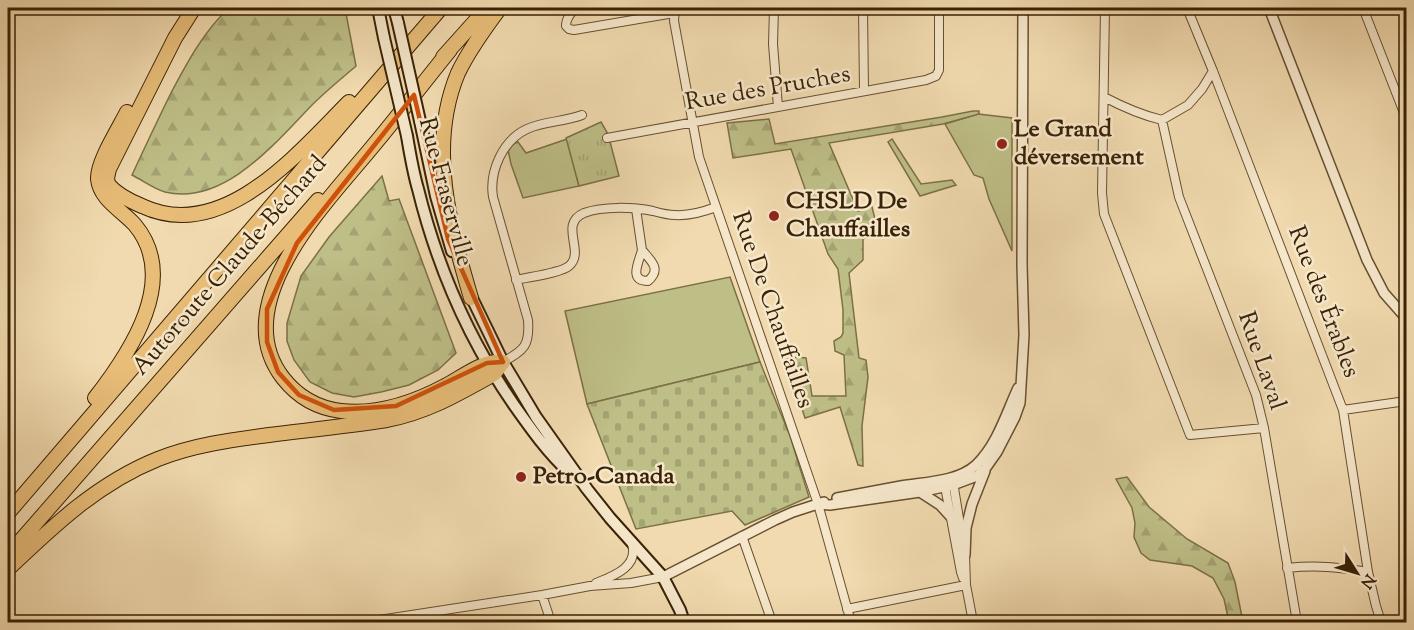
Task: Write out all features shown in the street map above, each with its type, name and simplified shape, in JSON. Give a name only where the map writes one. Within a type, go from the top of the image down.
[{"type":"highway","points":[[8,511],[111,376],[127,352],[144,318],[153,281],[149,251],[135,225],[104,195],[98,177],[112,141],[160,47],[183,8]]},
{"type":"highway","points":[[194,8],[175,38],[107,178],[109,186],[128,199],[158,213],[176,216],[195,215],[214,210],[244,196],[265,181],[352,100],[440,8]]},
{"type":"highway","name":"Autoroute Claude-Béchard","points":[[8,511],[440,8]]},
{"type":"highway","name":"Autoroute Claude-Béchard","points":[[8,555],[487,8]]},
{"type":"highway","points":[[471,298],[455,242],[446,198],[444,127],[447,106],[459,72],[472,48],[500,8]]},
{"type":"highway","points":[[450,50],[297,243],[283,266],[269,301],[266,319],[267,342],[278,372],[292,388],[315,404],[342,411],[383,410],[408,403],[503,362]]},
{"type":"highway","points":[[8,569],[62,518],[87,498],[115,480],[157,459],[205,445],[411,415],[445,401],[490,368]]},
{"type":"main road","name":"Rue Fraserville","points":[[378,8],[417,188],[435,249],[458,307],[490,368],[522,416],[548,450],[587,489]]},
{"type":"main road","name":"Rue Fraserville","points":[[394,8],[442,219],[471,298],[503,362],[536,417],[610,518],[663,577],[684,622]]},
{"type":"street","points":[[576,8],[566,22],[569,29],[574,30],[674,10]]},
{"type":"street","points":[[774,8],[773,44],[778,107]]},
{"type":"street","points":[[863,8],[864,91]]},
{"type":"street","name":"Rue des Pruches","points":[[607,138],[926,80],[936,76],[939,70],[939,8]]},
{"type":"street","points":[[973,622],[966,585],[966,528],[985,470],[1015,417],[1020,403],[1022,381],[1024,335],[1023,8]]},
{"type":"street","points":[[1105,8],[1102,193],[1104,214],[1190,435],[1264,428]]},
{"type":"street","name":"Rue des Érables","points":[[1187,8],[1343,410],[1368,572],[1381,622]]},
{"type":"street","points":[[1269,8],[1367,260],[1384,293],[1407,318]]},
{"type":"street","points":[[1363,8],[1407,118]]},
{"type":"street","name":"Rue De Chauffailles","points":[[674,10],[674,21],[699,157],[818,504],[851,622]]},
{"type":"street","points":[[1104,97],[1145,116],[1162,120],[1188,105],[1202,89],[1213,71]]},
{"type":"street","points":[[503,362],[523,348],[528,338],[528,321],[491,188],[494,169],[504,151],[526,129],[582,115]]},
{"type":"street","name":"Rue Laval","points":[[1162,120],[1179,197],[1256,395],[1264,428],[1297,622]]},
{"type":"street","points":[[516,280],[560,271],[570,266],[575,254],[572,237],[573,225],[582,214],[611,209],[636,209],[687,215],[716,207]]},
{"type":"street","points":[[636,209],[642,250]]},
{"type":"street","points":[[818,504],[830,505],[920,492],[949,482],[975,466],[982,458],[1001,428],[1022,381]]},
{"type":"street","points":[[1343,410],[1407,401]]},
{"type":"street","points":[[366,622],[590,586],[631,583],[663,577],[793,512],[829,499],[949,482],[977,476],[985,470]]},
{"type":"street","points":[[949,482],[951,517],[961,572],[966,585]]},
{"type":"street","points":[[949,482],[965,555]]},
{"type":"street","points":[[920,492],[940,505],[951,517]]},
{"type":"street","points":[[742,536],[772,622]]},
{"type":"street","points":[[590,586],[618,573],[628,564],[633,548],[630,539]]},
{"type":"street","points":[[1287,568],[1309,565],[1333,566],[1368,572]]},
{"type":"street","points":[[847,609],[966,585]]},
{"type":"street","points":[[542,595],[551,622]]},
{"type":"highlighted area","points":[[414,95],[448,239],[503,362],[487,363],[396,406],[334,410],[299,395],[278,372],[267,342],[267,309],[297,243]]},
{"type":"green space","points":[[229,8],[345,8],[356,66],[317,100],[265,153],[228,181],[208,190],[187,194],[161,191],[132,175],[190,58],[204,36]]},
{"type":"green space","points":[[979,111],[979,114],[943,124],[829,143],[858,211],[872,207],[878,231],[863,239],[863,260],[849,273],[859,358],[866,360],[868,377],[862,426],[863,466],[858,465],[840,407],[805,418],[786,359],[806,358],[812,396],[846,396],[844,355],[835,351],[834,341],[843,333],[838,269],[828,254],[791,149],[733,158],[727,123],[769,119],[775,144]]},
{"type":"green space","points":[[978,114],[1012,118],[1012,251],[989,199],[983,178],[974,175],[945,124]]},
{"type":"green space","points":[[601,122],[608,134],[619,176],[579,186],[566,138]]},
{"type":"green space","points":[[567,139],[579,186],[523,198],[508,150],[518,142],[526,153]]},
{"type":"green space","points":[[892,139],[921,184],[952,180],[956,185],[920,196],[888,142]]},
{"type":"green space","points":[[382,176],[389,201],[399,199],[456,353],[438,370],[409,385],[354,397],[332,393],[310,382],[294,360],[287,341],[287,323],[301,276],[329,237]]},
{"type":"green space","points":[[730,277],[760,362],[587,404],[565,311]]},
{"type":"green space","points":[[760,362],[790,436],[809,497],[745,525],[732,511],[636,529],[587,404]]},
{"type":"green space","points":[[1127,477],[1149,507],[1187,539],[1228,563],[1235,582],[1243,622],[1229,622],[1224,599],[1213,578],[1192,566],[1150,560],[1141,553],[1134,537],[1135,523],[1132,508],[1116,479]]},
{"type":"place","name":"Le Grand déversement","points":[[1002,144]]},
{"type":"place","name":"CHSLD De Chauffailles","points":[[774,216]]},
{"type":"place","name":"Petro-Canada","points":[[521,477]]}]
